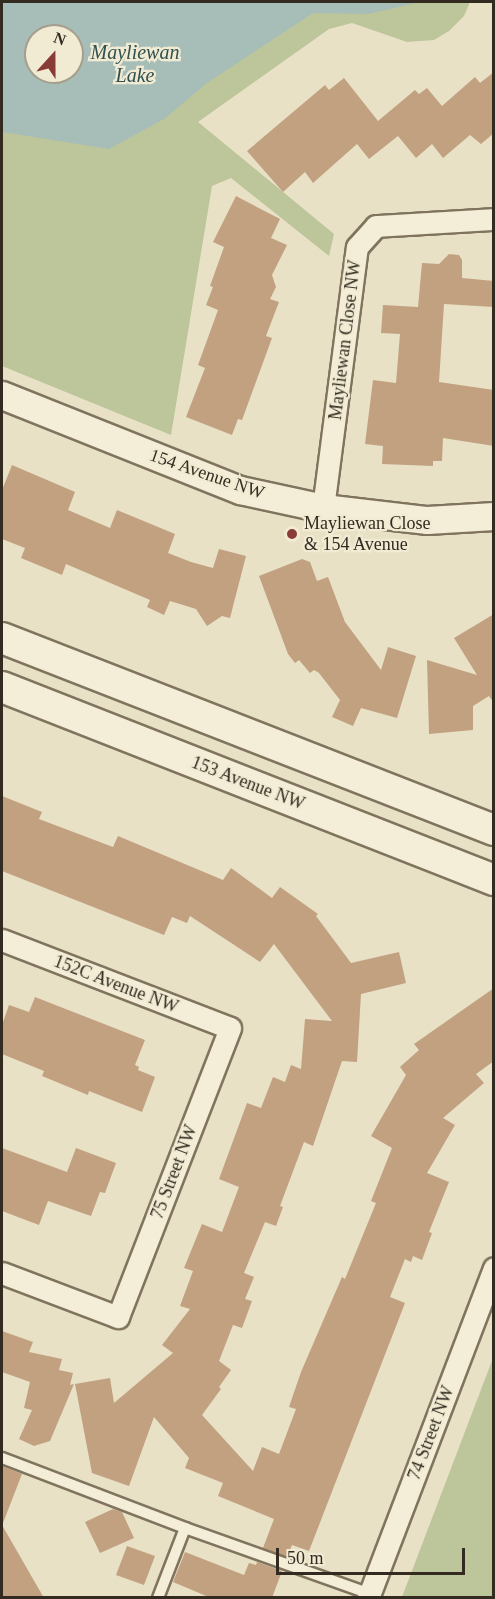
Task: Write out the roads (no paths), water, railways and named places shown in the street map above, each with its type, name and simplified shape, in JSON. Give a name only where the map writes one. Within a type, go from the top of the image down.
[{"type":"main road","points":[[2,638],[494,830]]},
{"type":"main road","name":"153 Avenue NW","points":[[2,687],[494,880]]},
{"type":"street","name":"Mayliewan Close NW","points":[[323,508],[357,247],[376,226],[494,219]]},
{"type":"street","name":"154 Avenue NW","points":[[2,395],[240,490],[323,508],[427,520],[494,516]]},
{"type":"street","name":"152C Avenue NW","points":[[2,940],[230,1028]]},
{"type":"street","name":"75 Street NW","points":[[2,1273],[118,1317],[230,1028]]},
{"type":"street","name":"74 Street NW","points":[[369,1596],[494,1268]]},
{"type":"lane","points":[[2,1458],[369,1596]]},
{"type":"lane","points":[[158,1598],[184,1528]]},
{"type":"water","name":"Mayliewan Lake","points":[[2,2],[420,2],[368,14],[313,13],[207,83],[164,119],[109,149],[2,132]]},
{"type":"place","name":"Mayliewan Close & 154 Avenue","points":[[292,534]]}]
